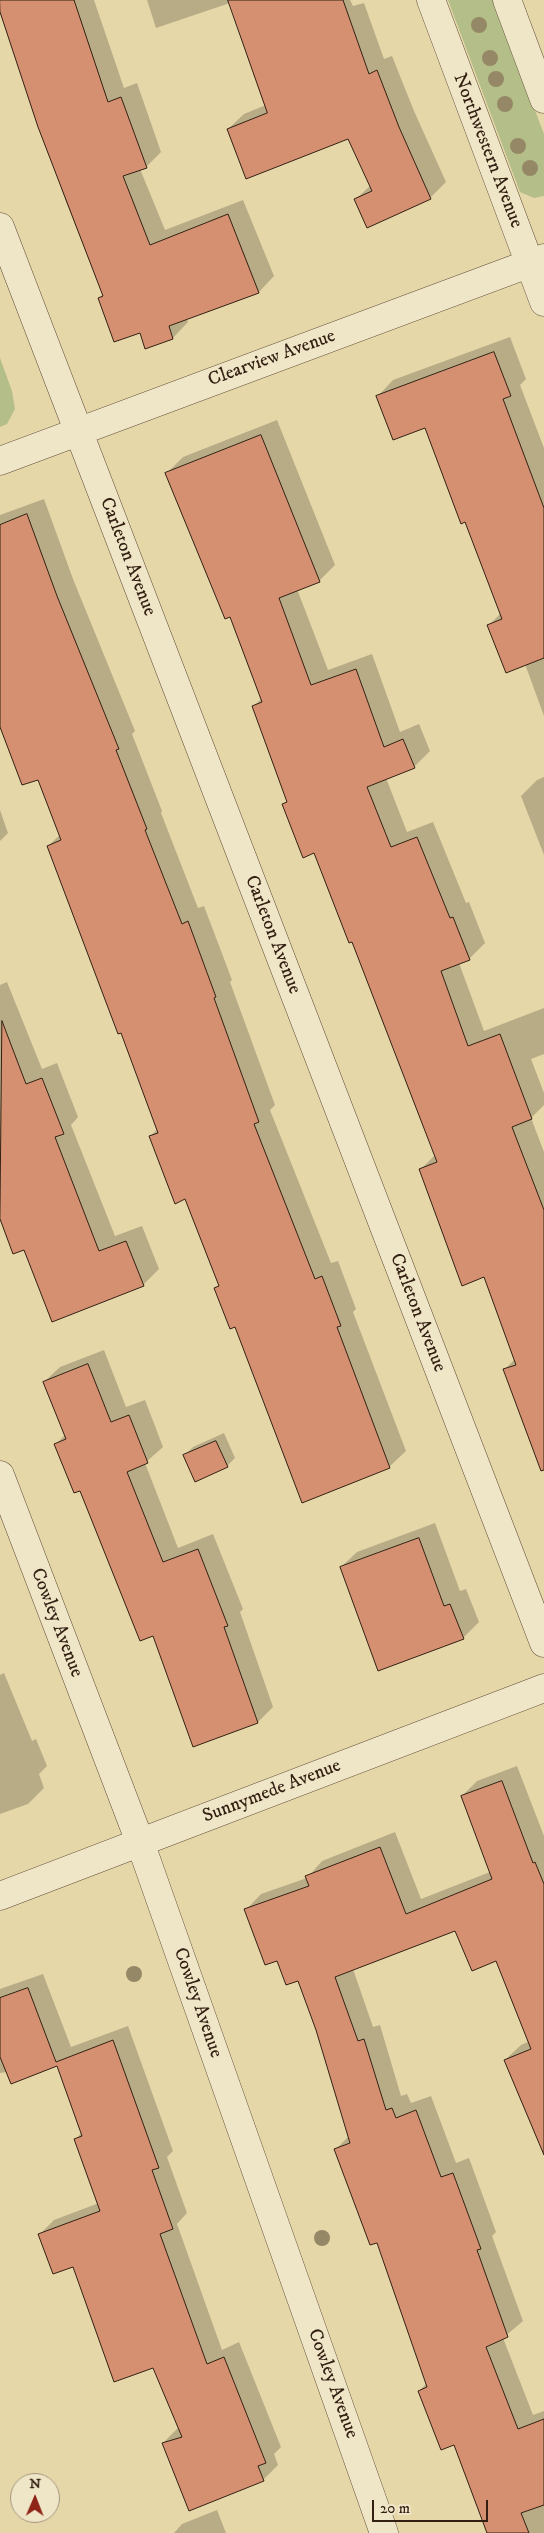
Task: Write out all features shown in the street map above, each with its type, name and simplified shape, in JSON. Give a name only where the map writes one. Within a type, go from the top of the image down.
[{"type":"street","name":"Northwestern Avenue","points":[[431,0],[537,260],[544,302]]},
{"type":"street","points":[[507,0],[544,99]]},
{"type":"street","name":"Carleton Avenue","points":[[0,227],[544,1643]]},
{"type":"street","name":"Clearview Avenue","points":[[0,461],[537,260]]},
{"type":"street","name":"Cowley Avenue","points":[[0,1475],[140,1842],[384,2533]]},
{"type":"street","name":"Sunnymede Avenue","points":[[0,1896],[544,1688]]},
{"type":"green space","points":[[448,0],[493,0],[544,134],[544,196],[534,198],[520,192]]},
{"type":"green space","points":[[0,358],[12,391],[15,409],[7,424],[0,427]]},
{"type":"building","points":[[0,0],[74,0],[108,102],[121,97],[147,168],[123,176],[150,245],[228,214],[259,293],[169,326],[173,339],[145,349],[140,333],[114,342],[98,298],[103,296],[38,127],[0,12]]},
{"type":"building","points":[[228,0],[343,0],[369,74],[377,70],[399,127],[431,199],[367,228],[354,199],[372,191],[348,139],[246,179],[227,129],[267,113]]},
{"type":"building","points":[[494,352],[511,396],[503,399],[544,508],[544,658],[506,673],[487,625],[502,619],[465,522],[461,524],[425,428],[393,440],[376,396]]},
{"type":"building","points":[[261,435],[320,582],[279,598],[311,685],[356,669],[384,747],[403,739],[415,768],[367,787],[391,847],[417,837],[450,918],[453,917],[470,960],[441,971],[468,1046],[500,1034],[532,1119],[512,1127],[544,1210],[544,1470],[541,1471],[503,1369],[516,1365],[484,1277],[462,1286],[419,1169],[437,1162],[352,942],[349,943],[314,853],[303,858],[282,804],[287,802],[252,706],[262,702],[230,617],[225,619],[165,473]]},
{"type":"building","points":[[27,514],[57,596],[119,749],[116,750],[182,924],[188,921],[259,1122],[254,1124],[315,1279],[322,1276],[341,1326],[337,1327],[390,1468],[302,1503],[235,1327],[230,1329],[214,1288],[219,1286],[185,1199],[175,1204],[149,1136],[158,1133],[121,1033],[118,1034],[47,846],[61,840],[38,780],[22,785],[0,727],[0,525]]},
{"type":"building","points":[[2,1021],[26,1084],[42,1078],[64,1134],[55,1137],[99,1251],[126,1241],[144,1286],[52,1322],[24,1250],[13,1254],[0,1219]]},
{"type":"building","points":[[88,1364],[111,1422],[129,1415],[148,1463],[127,1472],[163,1562],[198,1549],[228,1626],[224,1627],[258,1723],[193,1747],[153,1636],[140,1641],[80,1491],[74,1493],[54,1444],[66,1439],[43,1382]]},
{"type":"building","points":[[216,1441],[228,1467],[195,1482],[183,1455]]},
{"type":"building","points":[[419,1538],[444,1606],[450,1604],[464,1639],[378,1671],[340,1567]]},
{"type":"building","points":[[502,1781],[533,1863],[535,1862],[544,1884],[544,2155],[504,2060],[531,2049],[496,1961],[472,1971],[455,1931],[335,1977],[358,2041],[364,2039],[386,2110],[392,2108],[396,2118],[416,2110],[441,2177],[453,2173],[481,2249],[477,2250],[508,2337],[486,2347],[518,2429],[544,2419],[544,2505],[521,2513],[529,2533],[487,2533],[454,2445],[441,2450],[418,2391],[427,2387],[377,2243],[370,2245],[334,2149],[350,2143],[316,2030],[298,1981],[286,1985],[277,1961],[265,1965],[244,1909],[309,1886],[305,1876],[380,1847],[406,1914],[492,1879],[461,1796]]},
{"type":"building","points":[[28,1988],[56,2062],[113,2040],[159,2168],[152,2170],[173,2229],[160,2234],[207,2364],[224,2357],[266,2463],[258,2466],[264,2481],[189,2511],[162,2443],[182,2437],[153,2368],[114,2382],[73,2267],[53,2274],[38,2234],[100,2211],[74,2139],[82,2136],[57,2066],[11,2084],[0,2057],[0,1998]]}]
